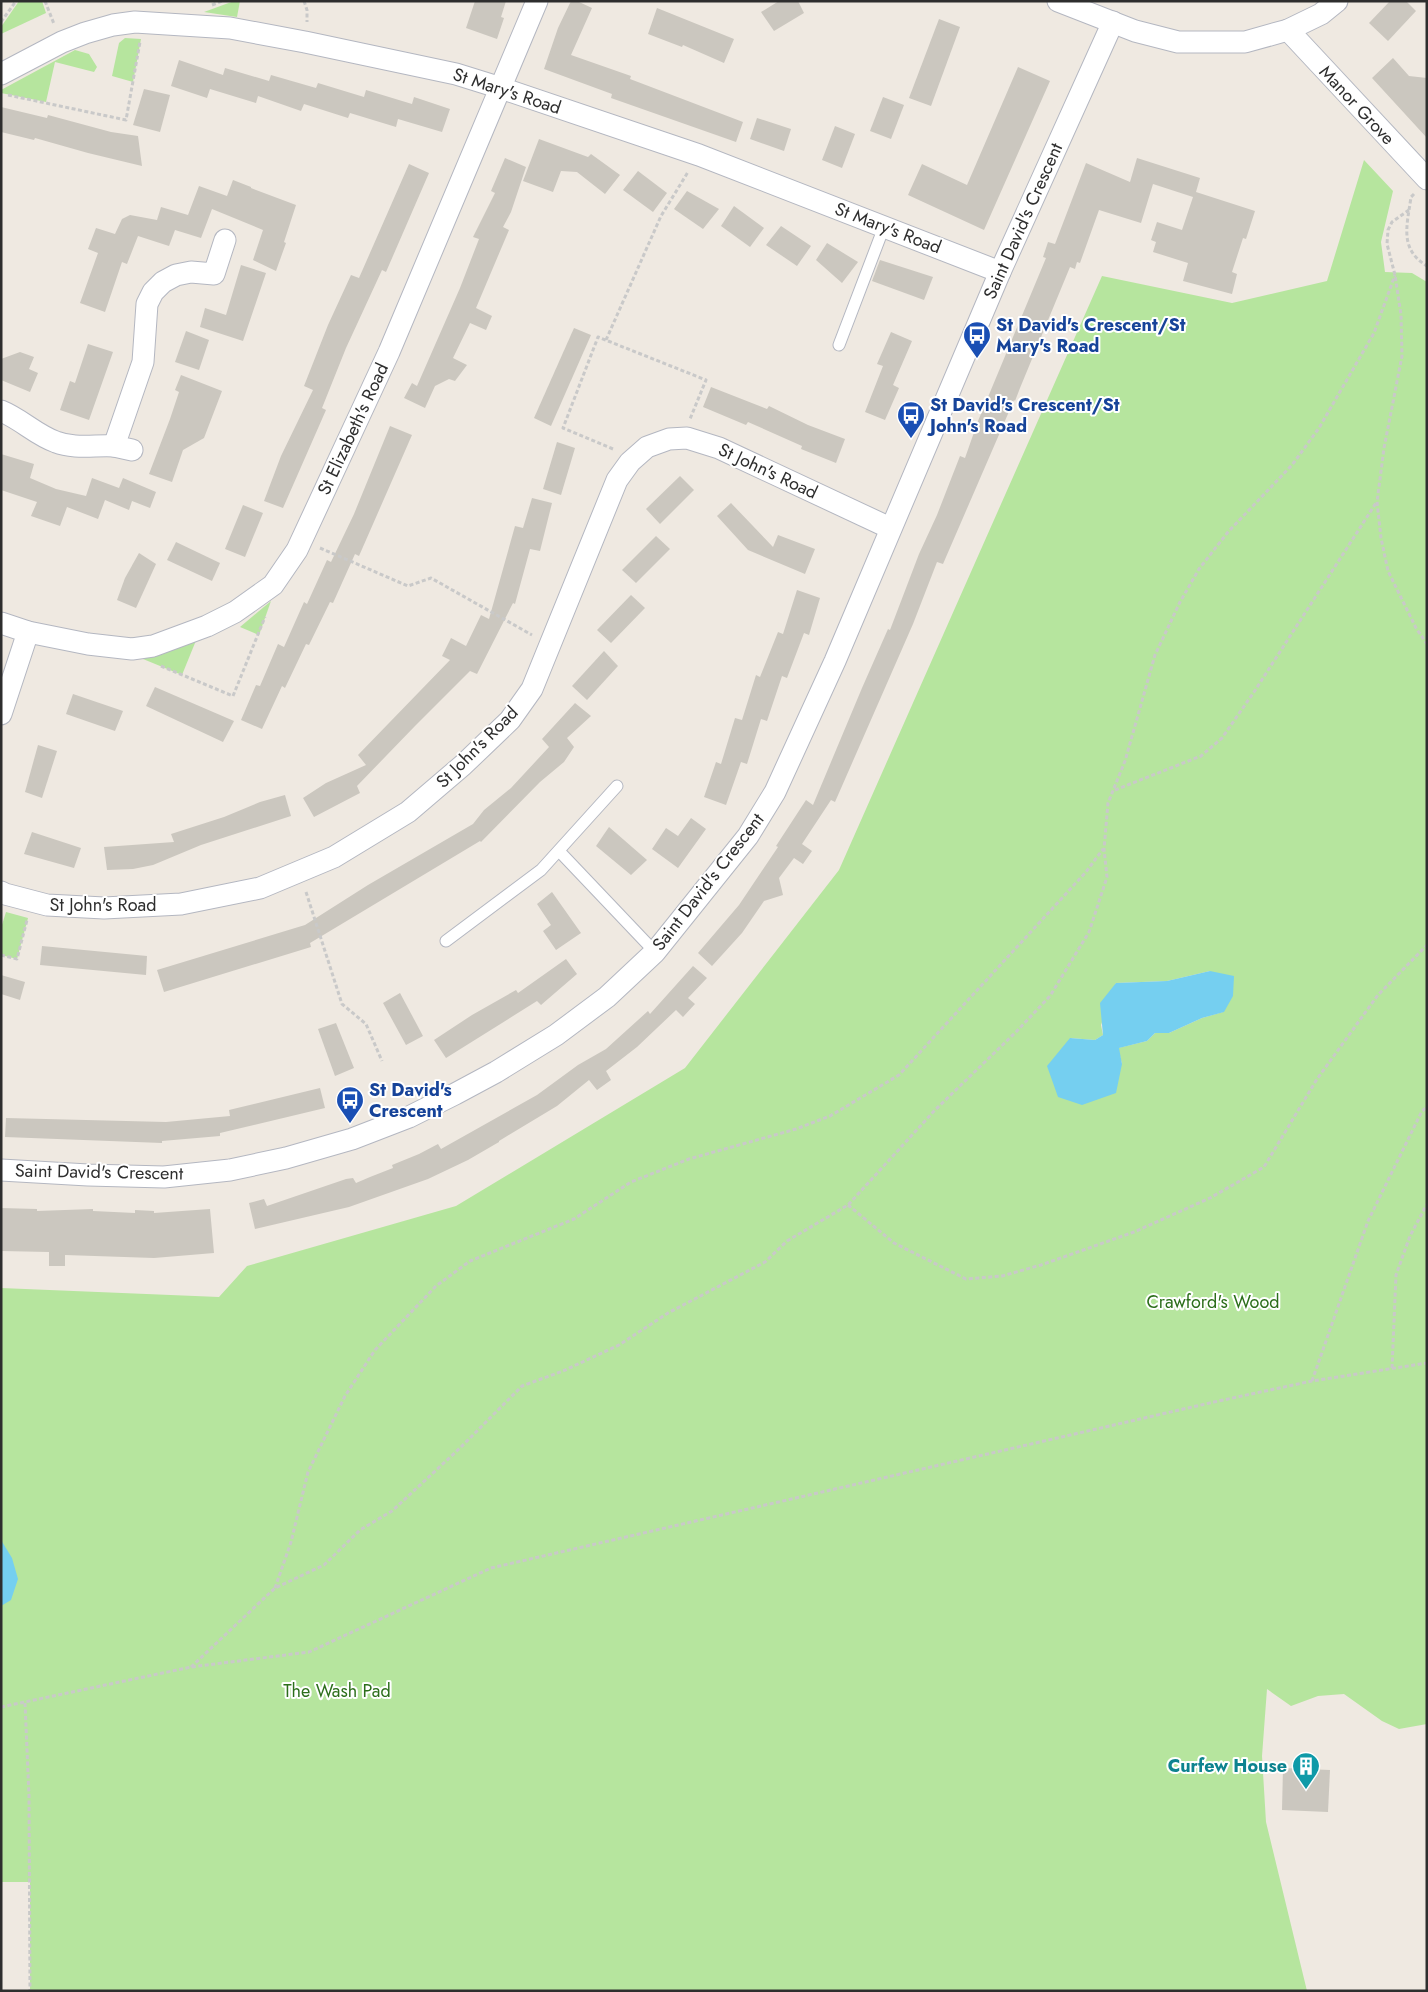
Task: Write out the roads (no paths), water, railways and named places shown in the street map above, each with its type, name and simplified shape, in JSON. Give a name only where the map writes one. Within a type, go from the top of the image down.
[{"type":"street","name":"St Elizabeth's Road","points":[[1,623],[28,632],[88,644],[132,649],[153,646],[207,626],[235,612],[273,585],[283,573],[302,540],[389,352],[502,88],[537,1]]},
{"type":"street","points":[[1058,1],[1135,31],[1178,42],[1245,42],[1288,30],[1320,14],[1337,1]]},
{"type":"street","name":"St Mary's Road","points":[[1,74],[62,42],[113,25],[144,22],[230,28],[305,42],[456,74],[502,88],[699,155],[1000,272]]},
{"type":"street","name":"Saint David's Crescent","points":[[1,1170],[164,1177],[230,1170],[286,1158],[352,1139],[409,1117],[455,1094],[541,1044],[607,996],[655,952],[748,836],[775,792],[835,661],[1000,272],[1112,22]]},
{"type":"street","name":"Manor Grove","points":[[1288,30],[1422,186]]},
{"type":"street","points":[[1,411],[15,417],[54,442],[72,447],[123,448],[143,362],[147,304],[153,292],[163,282],[176,275],[190,272],[214,274],[225,240]]},
{"type":"street","name":"St John's Road","points":[[1,892],[47,905],[104,908],[181,904],[260,888],[334,857],[408,812],[463,765],[510,720],[532,689],[617,480],[634,458],[646,447],[669,439],[687,438],[719,448],[890,528]]},
{"type":"street","points":[[1,714],[28,632]]},
{"type":"lane","points":[[839,345],[884,227]]},
{"type":"lane","points":[[446,941],[541,870],[617,786]]},
{"type":"lane","points":[[559,851],[655,952]]},
{"type":"water","points":[[1210,971],[1234,976],[1233,996],[1224,1012],[1202,1018],[1169,1033],[1155,1033],[1147,1041],[1119,1048],[1122,1064],[1116,1093],[1082,1105],[1058,1097],[1047,1066],[1070,1038],[1095,1040],[1103,1035],[1100,1003],[1116,983],[1167,981]]},
{"type":"water","points":[[1,1540],[12,1558],[18,1579],[11,1600],[1,1606]]},
{"type":"place","name":"St David's Crescent/St Mary's Road","points":[[977,359]]},
{"type":"place","name":"St David's Crescent/St John's Road","points":[[911,439]]},
{"type":"place","name":"St David's Crescent","points":[[350,1124]]},
{"type":"place","name":"Curfew House","points":[[1306,1790]]},
{"type":"park label","name":"Crawford's Wood","points":[[1213,1302]]},
{"type":"park label","name":"The Wash Pad","points":[[337,1691]]}]
